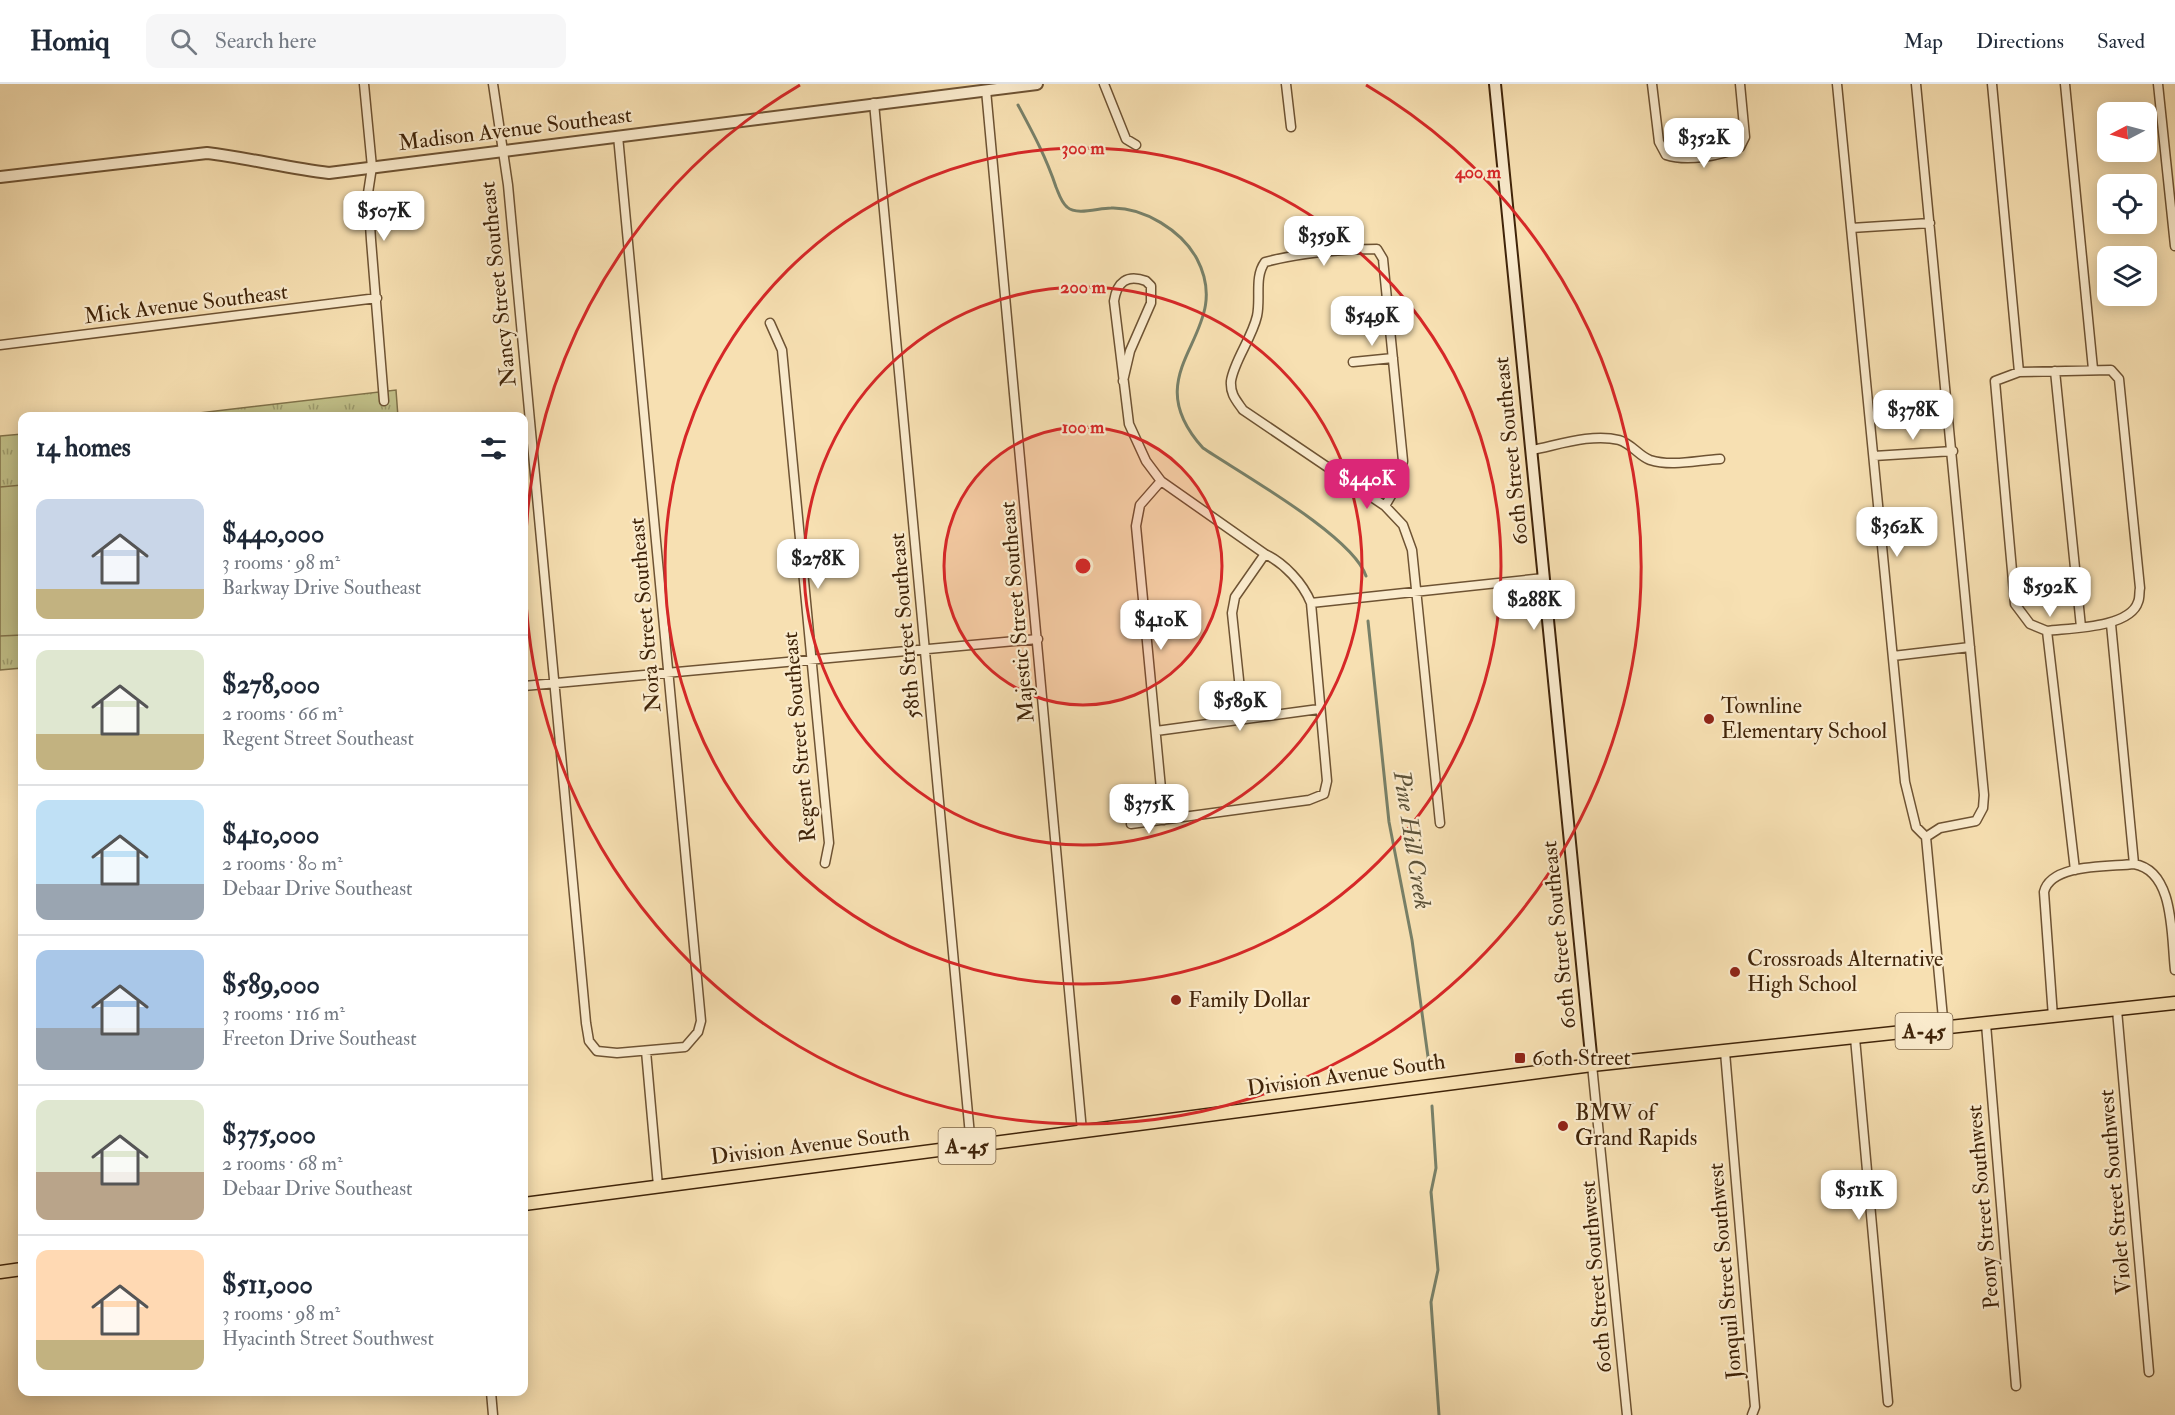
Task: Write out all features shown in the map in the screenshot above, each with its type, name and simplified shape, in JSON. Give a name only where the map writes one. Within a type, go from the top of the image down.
[{"type":"main road","name":"Division Avenue South","points":[[528,1203],[1592,1065],[2175,1003]]},
{"type":"main road","points":[[0,1272],[18,1270]]},
{"type":"street","points":[[364,84],[372,168],[368,193],[384,401]]},
{"type":"street","name":"Nancy Street Southeast","points":[[493,84],[508,185],[589,1041],[597,1051],[646,1051]]},
{"type":"street","name":"Madison Avenue Southeast","points":[[0,177],[207,153],[239,157],[274,166],[328,172],[1036,84]]},
{"type":"street","points":[[1104,84],[1126,139],[1136,145]]},
{"type":"street","points":[[1286,84],[1291,127]]},
{"type":"street","name":"60th Street Southeast","points":[[1495,84],[1592,1065]]},
{"type":"street","points":[[1652,84],[1659,142],[1666,155],[1686,158],[1727,153],[1740,147],[1745,137],[1740,84]]},
{"type":"street","points":[[1837,84],[1910,808],[1916,827],[1926,837],[1944,1029]]},
{"type":"street","points":[[1916,84],[1953,451],[1981,760],[1983,808],[1976,821],[1941,828],[1926,837]]},
{"type":"street","points":[[1992,84],[2019,372]]},
{"type":"street","points":[[2065,84],[2093,369]]},
{"type":"street","points":[[2158,84],[2175,246]]},
{"type":"street","name":"Majestic Street Southeast","points":[[986,90],[1082,1131]]},
{"type":"street","name":"58th Street Southeast","points":[[874,104],[971,1146]]},
{"type":"street","name":"Nora Street Southeast","points":[[618,136],[701,1021],[698,1032],[686,1047],[646,1051]]},
{"type":"street","points":[[1851,228],[1930,223]]},
{"type":"street","points":[[1385,506],[1399,482],[1403,461],[1383,260],[1377,249],[1285,257],[1265,262],[1258,275],[1261,298],[1257,316],[1252,334],[1231,379],[1232,394],[1243,410],[1385,506],[1403,525],[1410,542],[1440,823]]},
{"type":"street","points":[[1123,381],[1130,351],[1151,303],[1152,293],[1146,281],[1136,277],[1125,279],[1120,284],[1116,289],[1114,301],[1123,381],[1127,412],[1134,440],[1161,481],[1264,554],[1276,559],[1307,593],[1311,603],[1327,781],[1324,794],[1309,800],[1131,824]]},
{"type":"street","name":"Mick Avenue Southeast","points":[[0,345],[377,298]]},
{"type":"street","name":"Regent Street Southeast","points":[[770,323],[782,350],[829,843],[825,863]]},
{"type":"street","points":[[1353,362],[1393,358]]},
{"type":"street","points":[[2111,370],[2119,379],[2140,588],[2138,604],[2111,624],[2047,631],[2030,624],[2015,604],[1995,381],[2019,372],[2111,370]]},
{"type":"street","points":[[2055,371],[2081,627]]},
{"type":"street","points":[[1532,450],[1596,438],[1618,440],[1634,447],[1647,459],[1660,463],[1720,459]]},
{"type":"street","points":[[1874,456],[1953,451]]},
{"type":"street","points":[[1161,481],[1140,505],[1136,526],[1164,820]]},
{"type":"street","points":[[1243,718],[1232,613],[1235,597],[1264,554]]},
{"type":"street","points":[[1311,603],[1544,578]]},
{"type":"street","points":[[2111,624],[2134,864]]},
{"type":"street","points":[[2047,631],[2075,870]]},
{"type":"street","points":[[528,686],[1038,639]]},
{"type":"street","points":[[1893,656],[1970,646]]},
{"type":"street","points":[[1156,731],[1319,709]]},
{"type":"street","points":[[2053,1017],[2044,892],[2046,883],[2057,874],[2134,864],[2146,866],[2165,887],[2175,970]]},
{"type":"street","name":"Violet Street Southwest","points":[[2117,1010],[2149,1372]]},
{"type":"street","name":"Peony Street Southwest","points":[[1986,1024],[2016,1386]]},
{"type":"street","points":[[1855,1038],[1888,1402]]},
{"type":"street","points":[[646,1051],[658,1186]]},
{"type":"street","name":"Jonquil Street Southwest","points":[[1725,1052],[1755,1407],[1752,1415]]},
{"type":"street","name":"60th Street Southwest","points":[[1592,1065],[1627,1415]]},
{"type":"street","points":[[492,1396],[494,1415]]},
{"type":"green space","points":[[396,390],[398,412],[208,412]]},
{"type":"green space","points":[[18,434],[18,668],[0,670],[0,436]]},
{"type":"green space","points":[[18,485],[18,635],[0,636],[0,487]]},
{"type":"waterway","name":"Pine Hill Creek","points":[[1018,105],[1044,155],[1060,198],[1067,207],[1076,211],[1124,209],[1149,216],[1172,230],[1197,259],[1206,286],[1205,309],[1180,373],[1177,395],[1184,420],[1203,448],[1294,506],[1340,543],[1357,560],[1366,576]]},
{"type":"waterway","name":"Pine Hill Creek","points":[[1368,621],[1389,822],[1412,940],[1429,1064]]},
{"type":"waterway","name":"Pine Hill Creek","points":[[1432,1106],[1436,1168],[1431,1192],[1438,1270],[1431,1302],[1439,1415]]},
{"type":"place","name":"Townline Elementary School","points":[[1709,719]]},
{"type":"place","name":"Crossroads Alternative High School","points":[[1735,972]]},
{"type":"place","name":"Family Dollar","points":[[1176,1000]]},
{"type":"place","name":"60th Street","points":[[1520,1058]]},
{"type":"place","name":"BMW of Grand Rapids","points":[[1563,1126]]}]
